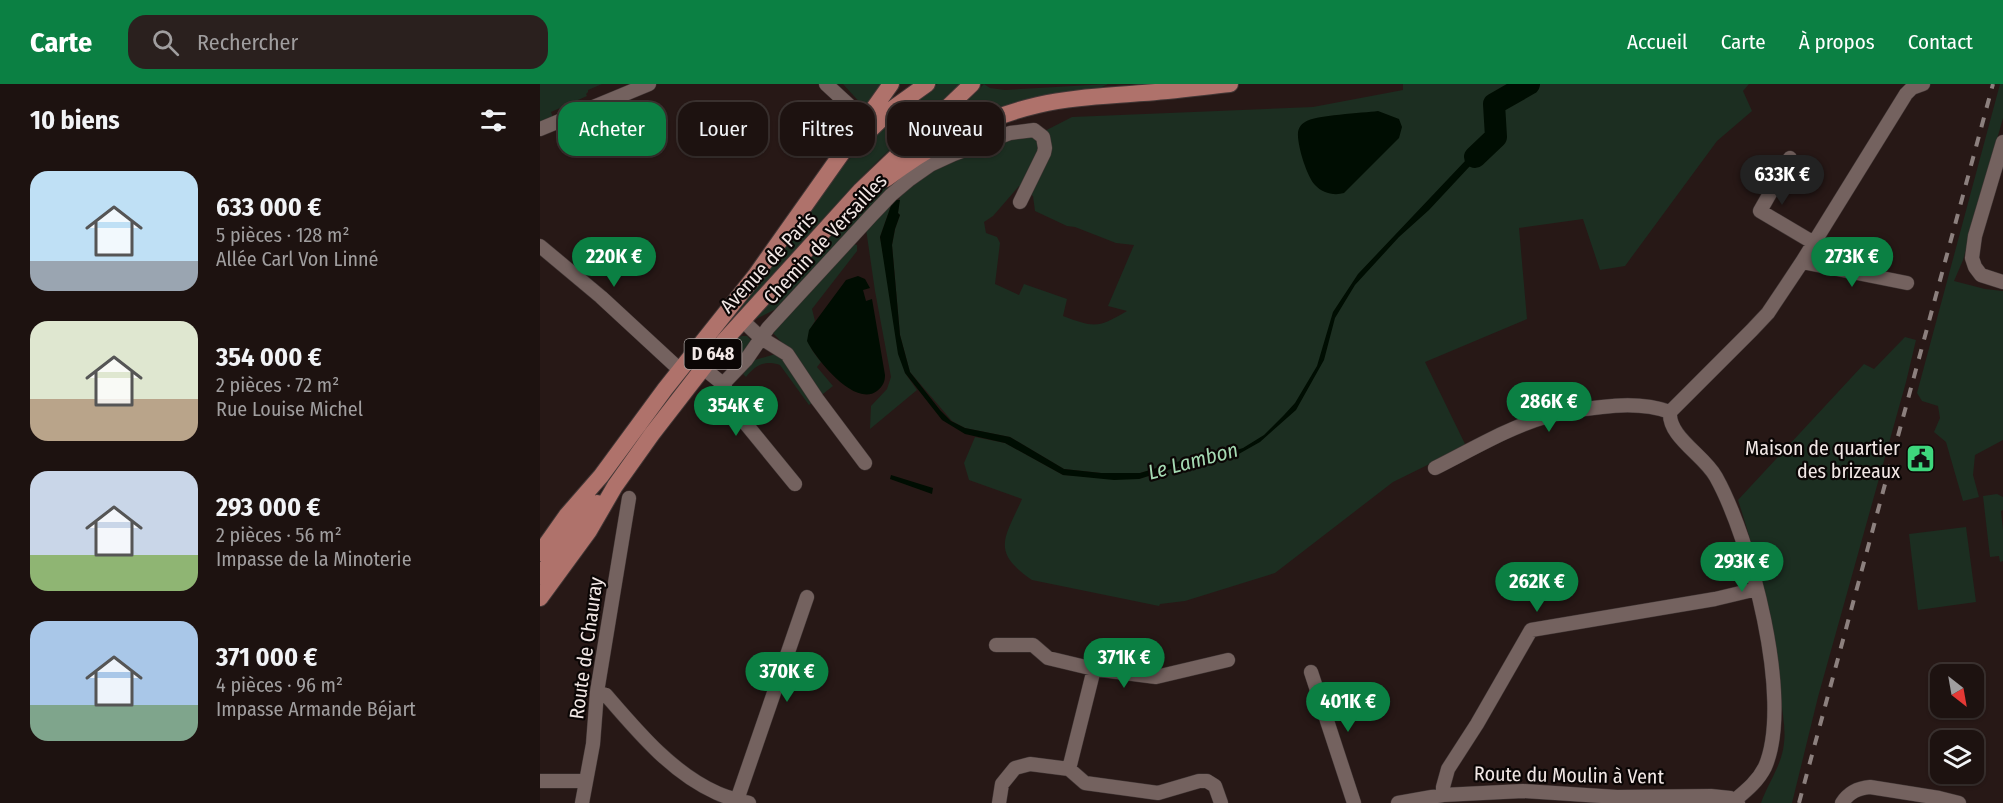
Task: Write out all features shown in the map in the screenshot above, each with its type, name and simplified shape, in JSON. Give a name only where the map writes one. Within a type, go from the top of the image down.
[{"type":"main road","name":"Avenue de Paris","points":[[875,106],[891,84]]},
{"type":"main road","name":"D 648","points":[[800,213],[877,122],[927,84]]},
{"type":"main road","name":"Avenue de Paris","points":[[540,553],[567,515],[608,481],[742,320],[861,190],[972,84]]},
{"type":"main road","name":"D 648","points":[[824,232],[867,193],[926,151],[975,126],[1007,114],[1040,105],[1094,97],[1230,84]]},
{"type":"main road","name":"Avenue de Paris","points":[[540,576],[608,481],[680,370],[755,276],[840,156]]},
{"type":"main road","name":"Avenue de Paris","points":[[540,598],[589,531],[608,481]]},
{"type":"street","points":[[540,129],[649,84]]},
{"type":"street","points":[[826,84],[846,102]]},
{"type":"street","points":[[1736,801],[1758,779],[1770,751],[1775,714],[1770,654],[1757,589],[1723,490],[1705,461],[1678,434],[1670,420],[1670,412],[1752,330],[1775,303],[1906,94],[1912,87],[1923,84]]},
{"type":"street","name":"Chemin de Versailles","points":[[723,384],[746,360],[768,328],[891,195],[930,165],[1010,133],[1034,130],[1043,137],[1046,148],[1020,202]]},
{"type":"street","points":[[2003,142],[1975,236],[1972,258],[1975,267],[1982,275],[2003,282]]},
{"type":"street","points":[[1790,158],[1760,211],[1814,243]]},
{"type":"street","points":[[540,246],[601,297],[680,370]]},
{"type":"street","points":[[1802,262],[1907,282]]},
{"type":"street","points":[[742,320],[761,338],[787,354],[865,463]]},
{"type":"street","points":[[702,367],[723,384],[746,424],[795,484]]},
{"type":"street","points":[[1435,468],[1525,424],[1548,416],[1616,405],[1648,406],[1670,412]]},
{"type":"street","name":"Route de Chauray","points":[[582,803],[592,744],[597,692],[629,498]]},
{"type":"street","points":[[1443,795],[1448,769],[1477,724],[1531,630],[1693,603],[1757,589]]},
{"type":"street","points":[[597,692],[606,695],[660,754],[687,776],[718,794],[743,801],[807,597]]},
{"type":"street","points":[[996,645],[1034,645],[1048,658],[1094,669],[1156,677],[1228,660]]},
{"type":"street","points":[[1069,769],[1094,669]]},
{"type":"street","points":[[1311,672],[1354,803]]},
{"type":"street","points":[[999,803],[1002,784],[1016,768],[1030,764],[1069,769],[1085,783],[1158,793],[1199,781],[1207,782],[1215,786],[1221,803]]},
{"type":"street","points":[[540,781],[586,781]]},
{"type":"street","points":[[1842,803],[1850,793],[1860,788],[1870,787],[1959,803]]},
{"type":"street","name":"Route du Moulin à Vent","points":[[1398,803],[1443,795],[1523,791],[1617,800],[1711,796],[1736,801]]},
{"type":"green space","points":[[540,84],[602,84],[588,90],[587,96],[574,102],[558,102],[558,109],[551,112],[553,118],[540,123]]},
{"type":"green space","points":[[843,84],[881,84],[868,102],[859,102]]},
{"type":"green space","points":[[938,84],[963,84],[943,102],[913,102]]},
{"type":"green space","points":[[984,84],[990,88],[1005,90],[1108,84],[1094,91],[1004,118],[1004,102],[967,102]]},
{"type":"green space","points":[[1403,84],[1749,84],[1743,91],[1752,111],[1717,141],[1625,266],[1600,270],[1583,219],[1519,228],[1527,319],[1425,362],[1466,446],[1393,482],[1275,573],[1185,601],[1159,606],[1032,580],[1010,561],[1006,552],[1005,543],[1010,524],[1022,499],[969,480],[964,463],[975,437],[1005,443],[1063,475],[1139,479],[1190,463],[1211,465],[1208,454],[1140,473],[1101,473],[1064,469],[1010,437],[965,428],[952,421],[910,372],[900,335],[892,245],[900,215],[898,213],[900,193],[917,178],[967,156],[1004,156],[1004,142],[1023,136],[1035,136],[1072,117],[1313,107],[1403,90]],"holes":[[[1019,186],[1033,196],[1035,211],[1067,226],[1116,243],[1134,245],[1108,306],[1127,311],[1102,323],[1082,323],[1063,316],[1067,299],[1024,284],[1019,295],[995,284],[1000,243],[997,237],[986,233],[984,222],[993,216]]]},
{"type":"green space","points":[[2000,84],[2003,84],[2003,118],[1963,260],[1954,281],[2003,291],[2003,440],[1975,455],[1973,475],[1979,497],[1963,501],[1946,442],[1934,432],[1940,418],[1938,406],[1922,401],[1917,393]]},
{"type":"green space","points":[[887,122],[887,153],[839,202],[740,312],[737,310],[838,172],[852,156],[875,156],[875,132]]},
{"type":"green space","points":[[918,160],[788,303],[752,321],[852,216]]},
{"type":"green space","points":[[893,200],[880,237],[905,373],[917,390],[870,429],[871,406],[887,389],[891,377],[866,229]]},
{"type":"green space","points":[[852,243],[857,245],[857,251],[812,309],[815,321],[808,338],[813,352],[821,362],[817,367],[833,386],[809,405],[780,365],[769,363],[761,365],[753,369],[746,377],[743,374],[755,360],[789,350],[771,331]]},
{"type":"green space","points":[[747,336],[752,341],[749,348],[733,364],[720,357],[738,338]]},
{"type":"green space","points":[[1905,337],[1916,340],[1906,382],[1818,697],[1792,803],[1761,803],[1781,759],[1784,726],[1770,622],[1753,549],[1738,500],[1864,364],[1874,369]]},
{"type":"green space","points":[[1997,494],[2003,497],[2003,510],[2001,511],[2003,561],[2000,562],[1999,556],[1990,557],[1983,496]]},
{"type":"green space","points":[[1966,527],[1976,602],[1918,610],[1909,534]]},
{"type":"water","points":[[1378,111],[1399,119],[1402,127],[1399,138],[1344,193],[1328,193],[1318,188],[1309,175],[1301,153],[1298,133],[1301,125],[1319,118]]},
{"type":"water","points":[[1495,135],[1498,136],[1355,285],[1335,318],[1324,360],[1296,410],[1260,442],[1237,455],[1190,463],[1139,479],[1114,480],[1063,475],[1005,443],[965,434],[942,420],[905,373],[898,354],[880,237],[893,200],[900,200],[898,213],[900,215],[892,245],[900,335],[910,372],[951,421],[965,428],[1010,437],[1064,469],[1101,473],[1140,473],[1183,460],[1221,455],[1243,448],[1264,435],[1295,403],[1317,366],[1333,312],[1358,274],[1466,160]]},
{"type":"water","points":[[858,276],[865,279],[870,288],[863,290],[866,301],[872,299],[885,375],[881,387],[868,394],[858,393],[837,379],[807,341],[809,330],[846,280]]},
{"type":"water","points":[[891,475],[933,488],[932,494],[890,479]]},
{"type":"waterway","name":"Le Lambon","points":[[1475,157],[1496,137],[1494,104],[1529,84]]},
{"type":"railway","points":[[1799,803],[1993,84]]},
{"type":"place","name":"Maison de quartier des brizeaux","points":[[1921,459]]}]
